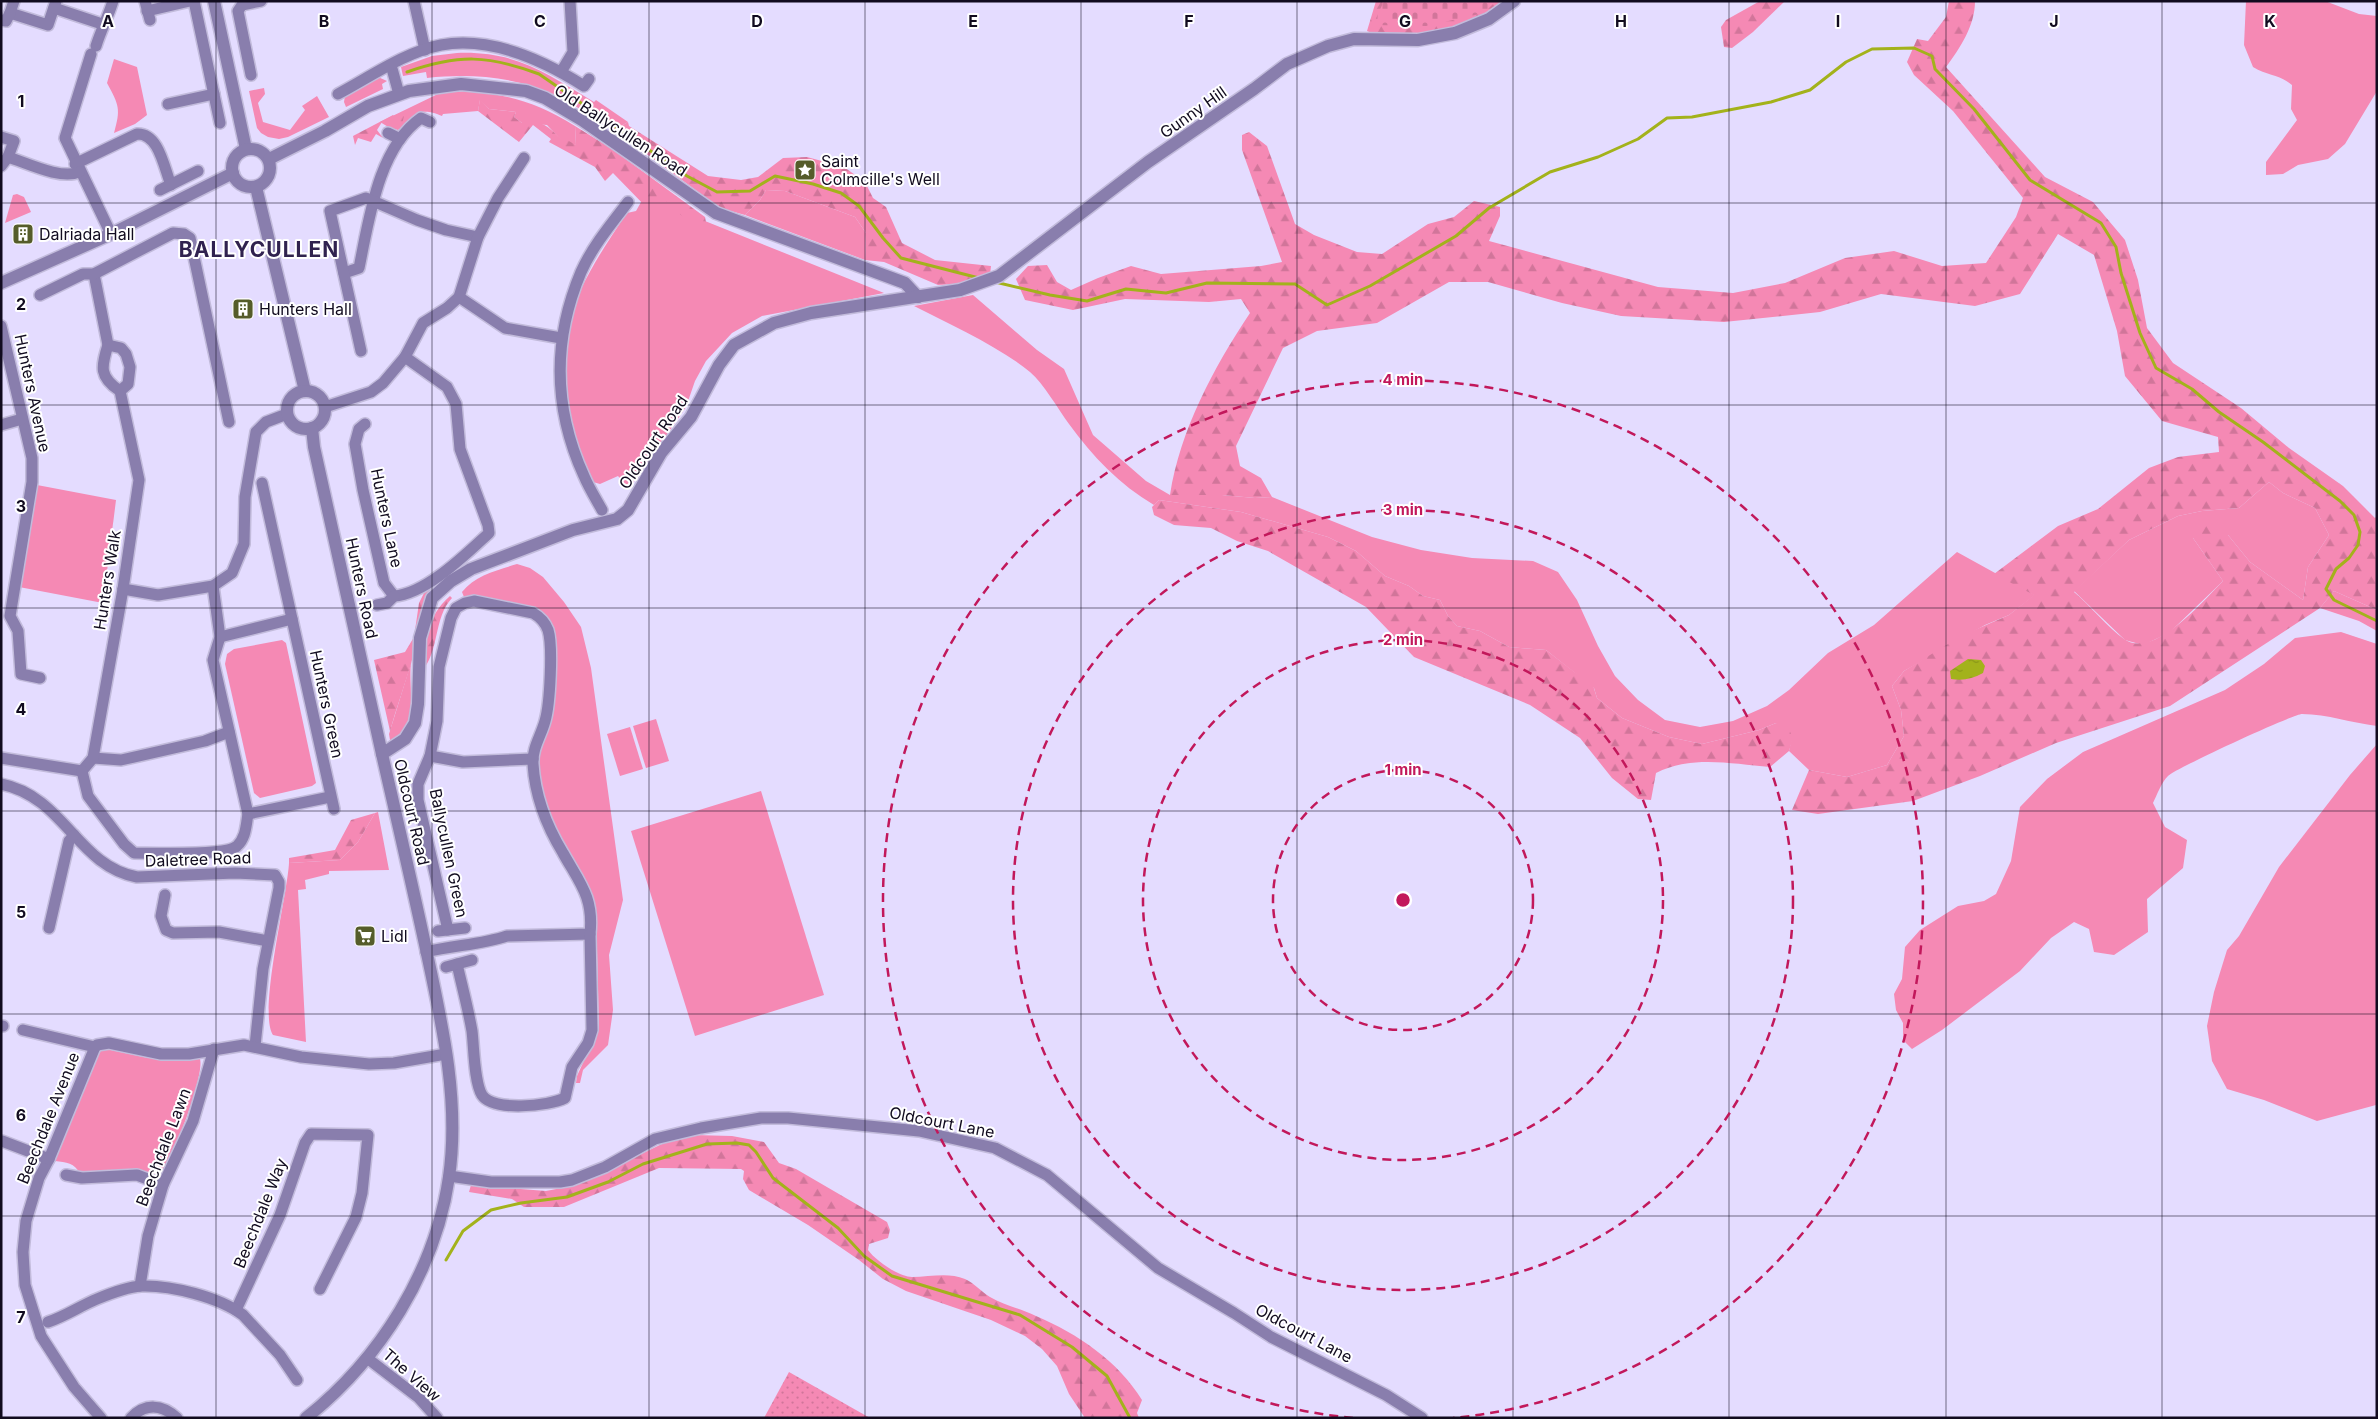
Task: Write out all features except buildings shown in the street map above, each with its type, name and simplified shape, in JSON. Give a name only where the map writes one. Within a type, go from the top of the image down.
[{"type":"street","points":[[111,234],[77,168],[64,138],[102,24],[109,14],[113,1]]},
{"type":"street","points":[[147,10],[192,1],[220,123]]},
{"type":"street","points":[[214,1],[246,149]]},
{"type":"street","points":[[251,75],[238,11],[242,5],[258,1]]},
{"type":"street","points":[[414,1],[425,50]]},
{"type":"street","points":[[562,72],[572,52],[570,1]]},
{"type":"street","name":"Gunny Hill","points":[[913,297],[960,290],[998,276],[1148,162],[1287,64],[1328,46],[1354,39],[1418,40],[1455,33],[1489,20],[1514,1]]},
{"type":"street","points":[[8,11],[48,25],[55,5],[102,24]]},
{"type":"street","points":[[338,94],[393,73],[425,50],[441,45],[465,44],[511,50],[562,72],[584,86],[589,79]]},
{"type":"street","points":[[393,73],[399,94]]},
{"type":"street","name":"Old Ballycullen Road","points":[[269,159],[325,131],[368,106],[399,94],[423,88],[461,84],[519,90],[545,98],[582,120],[716,213],[905,283],[913,297]]},
{"type":"street","points":[[168,104],[214,94]]},
{"type":"street","points":[[344,273],[359,268],[374,200],[383,172],[400,139],[412,125],[422,118],[430,122]]},
{"type":"street","points":[[388,133],[400,139]]},
{"type":"street","points":[[1,137],[14,141],[5,161],[61,174],[73,174],[77,168],[137,134],[144,134],[154,140],[171,185]]},
{"type":"street","points":[[246,149],[261,151],[269,159],[271,169],[269,176],[262,184],[249,187],[240,184],[232,173],[234,160],[240,152],[246,149]]},
{"type":"street","points":[[325,407],[371,392],[391,374],[404,357],[423,323],[447,308],[459,297],[478,237],[498,198],[524,158]]},
{"type":"street","points":[[160,190],[198,171]]},
{"type":"street","points":[[1,282],[111,234],[232,173]]},
{"type":"street","points":[[256,186],[304,391]]},
{"type":"street","points":[[362,351],[330,210],[366,198],[417,220],[446,230],[478,237]]},
{"type":"street","points":[[602,510],[584,476],[566,424],[560,395],[560,338],[582,271],[601,239],[628,202]]},
{"type":"street","points":[[40,295],[83,274],[94,274],[173,233],[184,234],[190,238],[229,422]]},
{"type":"street","points":[[94,274],[108,345],[102,369],[108,383],[120,391],[128,384],[130,367],[126,354],[121,348],[108,345]]},
{"type":"street","points":[[459,297],[505,328],[560,338]]},
{"type":"street","name":"Oldcourt Road","points":[[306,1418],[346,1382],[367,1358],[396,1318],[421,1270],[440,1215],[449,1176],[452,1105],[446,1054],[426,952],[382,754],[405,739],[415,723],[418,704],[418,668],[422,629],[432,598],[451,581],[472,569],[573,530],[617,519],[628,510],[661,454],[692,417],[720,364],[734,345],[774,323],[811,313],[913,297]]},
{"type":"street","name":"Hunters Avenue","points":[[1,326],[31,451],[32,482],[6,615],[18,631],[21,674],[40,678]]},
{"type":"street","points":[[377,605],[388,603],[394,596],[405,595],[437,577],[489,534],[488,525],[460,449],[456,404],[447,386],[404,357]]},
{"type":"street","name":"Hunters Walk","points":[[82,771],[92,758],[123,589],[139,480],[120,391]]},
{"type":"street","points":[[304,391],[316,394],[325,407],[320,422],[312,428],[306,429],[294,425],[287,414],[289,402],[293,396],[304,391]]},
{"type":"street","points":[[123,589],[158,595],[213,586],[232,573],[244,544],[245,497],[256,432],[266,422],[287,414]]},
{"type":"street","points":[[1,425],[22,419]]},
{"type":"street","name":"Hunters Lane","points":[[365,424],[359,429],[355,444],[363,490],[384,583],[394,596]]},
{"type":"street","name":"Hunters Road","points":[[312,428],[316,457],[382,754]]},
{"type":"street","name":"Hunters Green","points":[[262,483],[330,797],[334,808]]},
{"type":"street","points":[[1,758],[82,771],[88,796],[124,844],[134,853],[209,852],[224,851],[237,847],[245,833],[248,814],[213,660],[220,637],[213,586]]},
{"type":"street","name":"Ballycullen Green","points":[[465,928],[443,930],[418,800],[418,784],[430,756],[437,721],[439,667],[451,618],[456,608],[465,602],[474,601],[518,608],[534,613],[542,619],[548,629],[549,658],[546,720],[534,750],[534,787],[543,814],[585,892],[591,915],[592,1030],[588,1043],[572,1067],[565,1098],[555,1103],[506,1106],[489,1103],[481,1094],[470,1022],[452,965],[472,960]]},
{"type":"street","points":[[220,637],[292,619]]},
{"type":"street","points":[[92,758],[122,760],[205,741],[229,732]]},
{"type":"street","points":[[430,756],[463,762],[533,758]]},
{"type":"street","name":"Daletree Road","points":[[1,784],[18,788],[36,797],[55,813],[74,835],[106,864],[127,875],[142,877],[272,873],[278,877],[279,888],[268,941]]},
{"type":"street","points":[[248,814],[330,797]]},
{"type":"street","points":[[50,928],[69,841],[74,835]]},
{"type":"street","points":[[165,895],[161,916],[166,930],[173,933],[219,932],[268,941],[262,969],[255,1046]]},
{"type":"street","points":[[426,952],[495,940],[507,936],[590,934]]},
{"type":"street","points":[[23,1030],[95,1047],[109,1043],[161,1054],[189,1054],[232,1045],[255,1046],[301,1058],[369,1064],[394,1063],[446,1054]]},
{"type":"street","name":"Beechdale Avenue","points":[[95,1047],[49,1159],[39,1178],[26,1221],[23,1252],[25,1285],[41,1336],[74,1388],[101,1418]]},
{"type":"street","name":"Beechdale Lawn","points":[[140,1286],[148,1236],[163,1185],[193,1121],[214,1049]]},
{"type":"street","name":"Oldcourt Lane","points":[[449,1176],[491,1182],[560,1182],[572,1180],[605,1167],[655,1139],[701,1128],[762,1118],[788,1118],[919,1131],[995,1148],[1017,1158],[1052,1180],[1158,1268],[1271,1337],[1386,1395],[1422,1418]]},
{"type":"street","name":"Beechdale Way","points":[[236,1310],[280,1215],[311,1134],[368,1135],[362,1193],[356,1217],[320,1289]]},
{"type":"street","points":[[2,1141],[49,1159]]},
{"type":"street","points":[[66,1175],[82,1178],[137,1175],[163,1185]]},
{"type":"street","points":[[48,1322],[61,1318],[97,1298],[140,1286],[195,1294],[236,1310],[280,1355],[296,1380]]},
{"type":"street","name":"The View","points":[[367,1358],[408,1389],[437,1418]]},
{"type":"street","points":[[131,1418],[142,1409],[151,1406],[166,1409],[176,1418]]},
{"type":"green space","points":[[1376,1],[1502,1],[1480,16],[1445,30],[1386,36],[1367,31]]},
{"type":"green space","points":[[1384,1],[1496,1],[1484,13],[1426,26],[1373,25]]},
{"type":"green space","points":[[1760,1],[1785,1],[1753,32],[1732,48],[1724,47],[1721,27],[1726,20]]},
{"type":"green space","points":[[1949,1],[1975,1],[1970,28],[1946,67],[2045,177],[2093,202],[2125,240],[2138,280],[2147,328],[2173,363],[2241,408],[2289,448],[2343,486],[2375,518],[2377,516],[2377,610],[2334,591],[2320,608],[2170,706],[2056,743],[1980,776],[1913,801],[1818,814],[1792,810],[1809,770],[1847,777],[1887,765],[1904,736],[1901,710],[1892,686],[1904,671],[1961,636],[2009,615],[2034,595],[1994,574],[2058,526],[2098,509],[2149,468],[2178,457],[2219,452],[2218,437],[2162,421],[2125,376],[2117,331],[2094,255],[2058,234],[2020,294],[1975,306],[1881,294],[1820,312],[1724,322],[1621,316],[1562,303],[1488,282],[1449,282],[1377,323],[1317,331],[1283,348],[1236,446],[1240,466],[1261,478],[1272,497],[1255,498],[1222,495],[1170,495],[1182,447],[1200,400],[1224,355],[1250,313],[1241,299],[1209,302],[1125,299],[1073,310],[1025,300],[1016,279],[1028,266],[1047,265],[1057,282],[1071,290],[1131,266],[1161,274],[1261,266],[1282,262],[1242,150],[1242,135],[1249,132],[1267,146],[1295,224],[1314,235],[1357,252],[1382,254],[1428,224],[1454,217],[1474,201],[1500,207],[1500,216],[1489,241],[1658,287],[1733,293],[1785,283],[1845,258],[1894,251],[1942,266],[1986,263],[2016,217],[2023,198],[1953,111],[1914,75],[1907,62],[1917,39],[1928,41],[1946,17]],"holes":[[[2269,482],[2283,493],[2315,508],[2329,535],[2308,567],[2303,600],[2250,562],[2228,535],[2210,522],[2198,524],[2193,538],[2223,581],[2191,614],[2163,635],[2149,642],[2136,643],[2124,639],[2074,592],[2129,540],[2178,516],[2202,511],[2239,508]]]},
{"type":"green space","points":[[2246,1],[2325,1],[2359,14],[2377,16],[2377,91],[2345,144],[2328,159],[2298,165],[2283,174],[2266,175],[2266,162],[2297,120],[2291,109],[2292,85],[2283,79],[2253,67],[2244,45]]},
{"type":"green space","points":[[478,53],[497,56],[530,66],[594,102],[596,100],[628,122],[614,130],[562,98],[530,85],[513,81],[462,76],[427,78],[426,72],[403,76],[401,67],[432,56]]},
{"type":"green space","points":[[114,59],[137,67],[147,115],[135,124],[114,133],[118,118],[118,107],[107,83]]},
{"type":"green space","points":[[378,77],[387,81],[382,84],[383,89],[346,107],[344,102],[345,96]]},
{"type":"green space","points":[[264,88],[265,94],[258,103],[263,122],[290,130],[305,110],[302,106],[317,96],[329,117],[288,137],[279,139],[268,137],[257,128],[249,91]]},
{"type":"green space","points":[[467,91],[524,101],[548,111],[575,126],[576,145],[563,142],[547,125],[522,123],[514,117],[516,112],[489,109],[480,100],[478,111],[443,114],[442,116],[426,112],[421,113],[398,130],[380,122],[440,93]]},
{"type":"green space","points":[[480,99],[489,109],[516,112],[514,117],[522,123],[534,122],[545,125],[563,141],[567,140],[576,145],[575,126],[612,149],[705,217],[706,222],[695,225],[685,219],[662,197],[649,210],[613,173],[605,181],[595,167],[549,142],[551,139],[533,125],[519,142],[478,111]]},
{"type":"green space","points":[[393,115],[396,118],[404,116],[402,124],[394,127],[382,122],[377,130],[383,138],[376,134],[371,142],[358,138],[355,145],[353,136]]},
{"type":"green space","points":[[628,122],[629,126],[708,176],[741,180],[758,177],[783,158],[807,157],[844,167],[865,182],[873,198],[886,207],[902,243],[935,260],[991,266],[990,275],[958,284],[938,285],[884,262],[865,260],[866,233],[855,217],[785,191],[766,190],[760,200],[745,215],[720,208],[614,130]]},
{"type":"green space","points":[[649,188],[700,219],[884,293],[762,316],[732,333],[706,361],[695,381],[686,407],[629,489],[618,476],[600,484],[593,482],[575,436],[566,387],[565,362],[572,312],[581,289],[627,213],[636,211]]},
{"type":"green space","points":[[766,190],[785,191],[855,217],[866,233],[865,260],[745,215],[760,200]]},
{"type":"green space","points":[[17,194],[24,197],[31,212],[5,223],[13,195]]},
{"type":"green space","points":[[973,295],[1037,350],[1064,369],[1093,435],[1146,481],[1170,495],[1272,497],[1372,537],[1421,550],[1472,558],[1533,561],[1558,572],[1577,600],[1598,646],[1615,676],[1638,700],[1665,720],[1700,727],[1733,721],[1767,706],[1789,690],[1828,653],[1874,625],[1957,552],[2035,595],[2009,615],[1985,625],[1904,671],[1892,686],[1901,710],[1904,736],[1887,765],[1847,777],[1809,770],[1789,751],[1792,738],[1776,723],[1759,730],[1702,744],[1669,737],[1622,718],[1597,698],[1594,688],[1546,650],[1509,647],[1480,631],[1457,626],[1448,616],[1440,600],[1423,596],[1409,586],[1385,576],[1356,551],[1328,537],[1241,512],[1159,500],[1154,505],[1107,469],[1078,436],[1051,397],[1030,372],[989,345],[914,306]]},
{"type":"green space","points":[[2269,482],[2283,493],[2315,508],[2329,535],[2308,567],[2303,600],[2250,562],[2228,535],[2193,538],[2223,581],[2169,633],[2143,645],[2125,640],[2074,591],[2129,540],[2178,516],[2202,511],[2239,508]]},
{"type":"green space","points":[[37,485],[116,500],[103,603],[19,587]]},
{"type":"green space","points":[[1159,500],[1241,512],[1328,537],[1356,551],[1385,576],[1409,586],[1423,596],[1440,600],[1448,616],[1457,626],[1480,631],[1509,647],[1546,650],[1577,674],[1584,672],[1590,676],[1597,698],[1622,718],[1669,737],[1702,744],[1759,730],[1776,723],[1787,725],[1793,738],[1789,751],[1770,767],[1698,762],[1670,767],[1656,773],[1651,800],[1638,799],[1612,778],[1580,738],[1530,705],[1414,657],[1366,607],[1268,551],[1237,541],[1211,528],[1174,525],[1154,515],[1152,507]]},
{"type":"green space","points":[[517,564],[530,568],[543,577],[564,602],[581,627],[591,668],[623,900],[609,955],[613,1010],[608,1045],[583,1070],[580,1083],[576,1083],[577,1076],[599,1028],[596,910],[587,884],[569,855],[544,804],[537,763],[551,720],[554,639],[550,623],[541,611],[534,607],[474,596],[464,597],[462,592],[480,577]]},
{"type":"green space","points":[[437,584],[425,602],[411,664],[390,731],[374,660],[405,652],[414,637],[419,603],[424,593]]},
{"type":"green space","points":[[2334,591],[2377,610],[2377,631],[2359,621],[2320,608]]},
{"type":"green space","points":[[450,596],[452,598],[442,615],[431,655],[421,672],[431,621],[442,604]]},
{"type":"green space","points":[[2341,632],[2377,644],[2377,726],[2321,715],[2302,714],[2234,742],[2175,771],[2168,776],[2161,786],[2153,803],[2165,827],[2187,840],[2183,868],[2147,899],[2148,932],[2114,955],[2094,952],[2089,929],[2074,922],[2051,938],[2020,971],[1942,1030],[1912,1049],[1903,1040],[1903,1023],[1896,1010],[1894,994],[1902,979],[1905,947],[1920,930],[1958,906],[1984,901],[1996,894],[2011,861],[2020,807],[2047,779],[2083,752],[2225,690],[2264,664],[2295,638]]},
{"type":"green space","points":[[282,640],[286,643],[316,783],[312,786],[260,798],[254,793],[225,664],[227,654],[234,649]]},
{"type":"green space","points":[[411,663],[410,715],[401,733],[392,741],[389,734]]},
{"type":"green space","points":[[656,719],[669,761],[646,768],[633,726]]},
{"type":"green space","points":[[630,727],[643,769],[620,776],[607,734]]},
{"type":"green space","points":[[2377,744],[2377,1103],[2376,1105],[2317,1121],[2264,1100],[2227,1089],[2212,1061],[2207,1026],[2214,992],[2227,950],[2239,936],[2279,867],[2350,775]]},
{"type":"green space","points":[[761,791],[824,995],[695,1036],[631,831]]},
{"type":"green space","points":[[378,812],[389,870],[329,871],[329,874],[305,880],[306,889],[298,890],[306,1042],[273,1035],[269,1023],[271,980],[289,863],[340,860],[358,842],[375,813]]},
{"type":"green space","points":[[375,813],[358,842],[340,860],[289,863],[289,858],[335,850],[351,820]]},
{"type":"green space","points":[[106,1049],[148,1058],[200,1059],[198,1082],[193,1100],[172,1154],[159,1174],[124,1170],[80,1174],[73,1165],[55,1161],[96,1053]]},
{"type":"green space","points":[[693,1135],[732,1136],[764,1142],[779,1163],[796,1169],[887,1222],[890,1230],[888,1238],[869,1244],[868,1250],[888,1267],[912,1277],[946,1275],[965,1279],[995,1300],[1052,1323],[1082,1340],[1109,1361],[1132,1386],[1142,1400],[1137,1413],[1139,1418],[1085,1418],[1069,1394],[1057,1366],[1042,1349],[1025,1336],[991,1320],[906,1291],[883,1279],[808,1225],[749,1190],[743,1179],[744,1171],[741,1169],[659,1168],[564,1207],[524,1207],[512,1199],[469,1192],[471,1185],[546,1191],[577,1185],[664,1143]]},
{"type":"green space","points":[[789,1372],[870,1418],[764,1418]]},
{"type":"water","points":[[1968,659],[1981,660],[1985,666],[1983,673],[1967,679],[1951,679],[1950,671]]},
{"type":"waterway","points":[[995,282],[1050,295],[1087,301],[1126,289],[1166,293],[1207,283],[1295,284],[1327,305],[1370,286],[1456,236],[1489,208],[1550,172],[1598,157],[1638,139],[1667,118],[1692,117],[1771,102],[1810,90],[1846,62],[1872,49],[1914,48],[1932,56],[1935,69],[1974,109],[2030,180],[2101,223],[2116,247],[2121,273],[2140,333],[2156,368],[2192,389],[2219,412],[2263,442],[2340,501],[2354,515],[2360,532],[2358,545],[2349,558],[2336,569],[2326,589],[2334,600],[2377,621]]},
{"type":"waterway","points":[[407,72],[442,62],[473,59],[504,63],[539,74],[687,176],[717,192],[750,191],[775,176],[813,184],[841,193],[859,206],[901,258],[979,278]]},
{"type":"waterway","points":[[446,1260],[463,1231],[491,1210],[521,1203],[567,1197],[608,1182],[643,1164],[707,1144],[737,1143],[749,1145],[756,1152],[773,1178],[838,1228],[864,1256],[892,1276],[1020,1315],[1072,1347],[1107,1376],[1130,1418]]},
{"type":"place","name":"Saint Colmcille's Well","points":[[805,170]]},
{"type":"place","name":"Dalriada Hall","points":[[23,234]]},
{"type":"place","name":"Hunters Hall","points":[[243,309]]},
{"type":"place","name":"Lidl","points":[[365,936]]},
{"type":"district","name":"BALLYCULLEN","points":[[259,249]]}]
